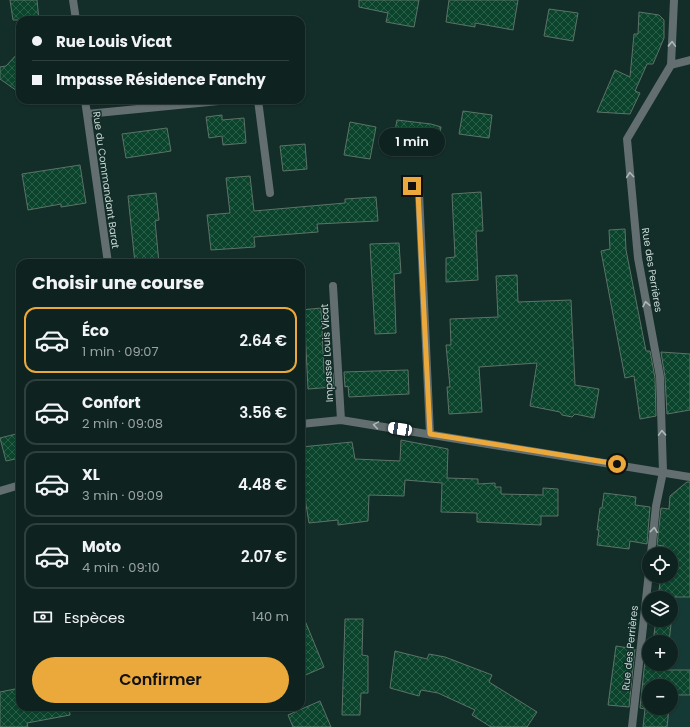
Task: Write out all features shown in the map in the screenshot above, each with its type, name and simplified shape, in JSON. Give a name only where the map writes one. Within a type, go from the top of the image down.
[{"type":"street","points":[[73,0],[75,16]]},
{"type":"street","name":"Rue des Perrières","points":[[652,547],[656,506],[663,472],[660,377],[638,258],[627,139],[671,65],[674,0]]},
{"type":"street","points":[[671,65],[690,60]]},
{"type":"street","name":"Rue du Commandant Barat","points":[[86,104],[107,259]]},
{"type":"street","points":[[87,114],[188,104]]},
{"type":"street","points":[[259,104],[270,193]]},
{"type":"street","points":[[405,180],[418,192],[430,434]]},
{"type":"street","name":"Impasse Louis Vicat","points":[[333,286],[341,420]]},
{"type":"street","points":[[305,424],[341,420],[690,477]]},
{"type":"street","points":[[0,491],[16,486]]},
{"type":"street","name":"Rue des Perrières","points":[[632,727],[648,583]]},
{"type":"shaded area","points":[[690,491],[690,727],[643,727],[644,715],[678,715],[678,679],[648,679],[649,671],[678,671],[678,635],[654,635],[655,627],[678,627],[678,591],[659,591],[660,583],[678,583],[678,547],[664,547],[670,496]]},
{"type":"building","points":[[10,0],[37,0],[39,16],[16,16],[16,20],[13,20]]},
{"type":"building","points":[[359,0],[419,0],[414,27],[386,22],[388,13],[359,7]]},
{"type":"building","points":[[449,0],[518,0],[513,30],[475,23],[475,27],[446,22]]},
{"type":"building","points":[[549,9],[578,13],[573,41],[544,36]]},
{"type":"building","points":[[639,12],[659,15],[664,20],[664,38],[653,64],[647,64],[635,91],[640,93],[630,114],[597,112],[615,70],[630,77],[634,34],[638,34]]},
{"type":"building","points":[[16,55],[16,90],[0,79],[0,67],[6,66]]},
{"type":"building","points":[[463,111],[492,115],[489,138],[459,134]]},
{"type":"building","points":[[222,115],[222,120],[244,118],[246,143],[223,145],[222,136],[209,138],[206,117]]},
{"type":"building","points":[[397,120],[431,124],[441,127],[438,147],[393,142]]},
{"type":"building","points":[[350,122],[376,127],[370,159],[344,155]]},
{"type":"building","points":[[167,128],[171,151],[126,158],[122,134]]},
{"type":"building","points":[[305,144],[307,169],[283,171],[280,146]]},
{"type":"building","points":[[80,165],[86,203],[61,207],[61,204],[28,210],[22,174]]},
{"type":"building","points":[[250,176],[254,211],[345,203],[345,199],[376,197],[378,221],[317,224],[318,232],[254,237],[255,247],[211,250],[207,215],[230,213],[226,178]]},
{"type":"building","points":[[481,192],[483,231],[476,231],[478,280],[446,282],[446,258],[455,257],[452,194]]},
{"type":"building","points":[[156,193],[159,220],[155,221],[159,259],[135,259],[128,196]]},
{"type":"building","points":[[625,229],[626,250],[646,351],[650,351],[655,378],[656,416],[640,419],[634,376],[625,378],[601,251],[610,249],[609,230]]},
{"type":"building","points":[[399,243],[401,273],[394,274],[396,333],[375,334],[370,244]]},
{"type":"building","points":[[517,275],[518,302],[571,300],[575,385],[599,389],[594,418],[575,414],[572,417],[562,415],[560,412],[530,406],[537,363],[479,367],[482,412],[449,414],[447,387],[450,387],[446,345],[451,345],[450,319],[498,317],[496,276]]},
{"type":"building","points":[[321,308],[324,373],[333,373],[334,387],[308,389],[305,310]]},
{"type":"building","points":[[661,352],[690,354],[690,410],[667,414],[665,377]]},
{"type":"building","points":[[408,370],[409,394],[349,397],[348,386],[345,387],[344,372]]},
{"type":"building","points":[[16,434],[16,459],[6,461],[0,438]]},
{"type":"building","points":[[401,440],[448,449],[447,478],[478,479],[478,484],[495,483],[495,487],[501,487],[501,494],[543,495],[543,488],[558,489],[558,516],[541,516],[541,525],[477,522],[477,513],[441,512],[442,483],[405,480],[404,496],[369,495],[368,521],[338,525],[338,520],[309,523],[305,498],[305,447],[352,442],[355,459],[400,461]]},
{"type":"building","points":[[687,482],[690,482],[690,597],[678,597],[678,591],[659,591],[660,583],[678,583],[678,547],[664,547],[657,545],[661,508],[669,509],[670,496]]},
{"type":"building","points":[[604,493],[636,497],[635,505],[650,507],[647,544],[630,541],[629,549],[597,545],[599,530],[597,530]]},
{"type":"building","points":[[345,619],[363,619],[362,655],[368,656],[368,693],[361,693],[360,715],[342,715]]},
{"type":"building","points":[[305,621],[324,667],[305,675]]},
{"type":"building","points":[[655,627],[671,627],[670,635],[654,635]]},
{"type":"building","points":[[616,646],[635,649],[629,707],[608,705]]},
{"type":"building","points":[[395,651],[427,659],[429,654],[445,657],[492,675],[489,682],[537,712],[527,727],[491,727],[472,715],[475,710],[438,693],[421,690],[419,696],[390,688]]},
{"type":"building","points":[[690,670],[690,695],[678,695],[678,679],[643,679],[644,671]]},
{"type":"building","points":[[16,689],[16,711],[70,711],[70,715],[27,723],[28,727],[0,727],[0,692]]},
{"type":"building","points":[[642,689],[642,708],[640,708]]},
{"type":"building","points":[[320,701],[331,727],[293,727],[288,715],[297,711],[305,711],[305,708]]},
{"type":"building","points":[[644,715],[668,715],[667,727],[643,727]]},
{"type":"route","points":[[412,186],[418,192],[430,434],[617,464]]}]
